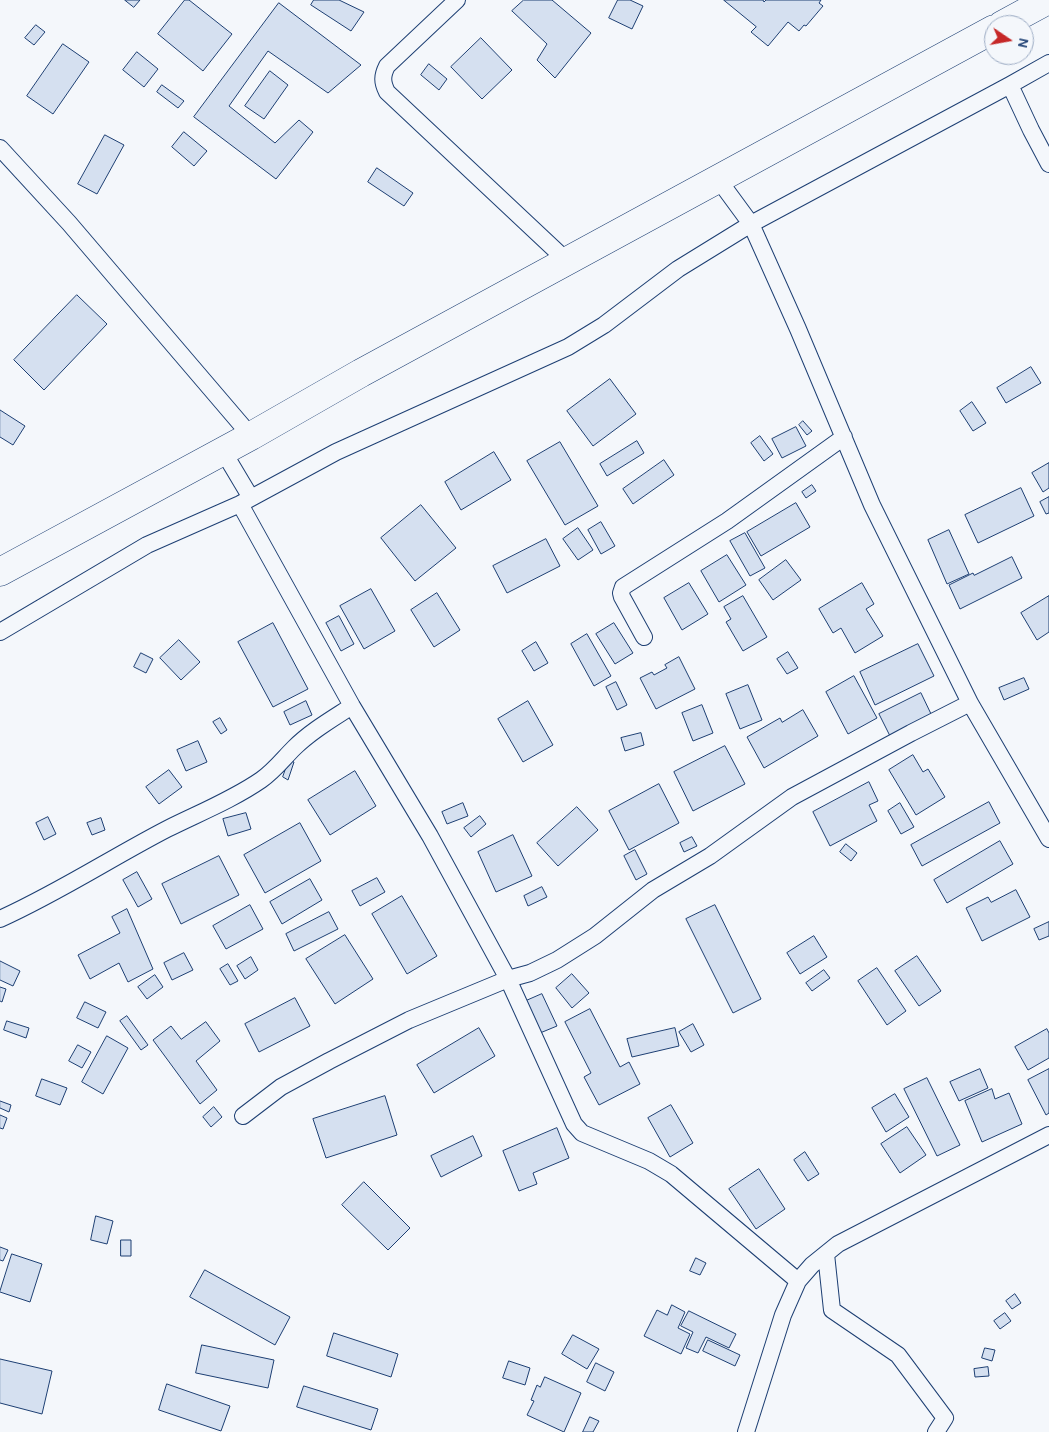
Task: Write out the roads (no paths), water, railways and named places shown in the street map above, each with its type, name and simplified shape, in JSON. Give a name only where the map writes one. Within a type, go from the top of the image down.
[{"type":"highway","points":[[1020,15],[1048,0]]},
{"type":"highway","points":[[0,572],[251,436],[361,373],[984,34]]},
{"type":"street","points":[[457,0],[387,66],[383,75],[383,83],[388,92],[567,261]]},
{"type":"street","points":[[0,632],[147,545],[246,501],[336,452],[568,347],[604,325],[678,269],[751,224],[1049,64]]},
{"type":"street","points":[[1010,86],[1049,164]]},
{"type":"street","points":[[0,148],[69,223],[251,436]]},
{"type":"street","points":[[718,179],[751,224],[798,329],[872,505],[970,703],[1049,839]]},
{"type":"street","points":[[644,638],[622,597],[623,587],[727,521],[844,437]]},
{"type":"street","points":[[223,451],[246,501],[352,706],[430,836],[508,979],[574,1124],[582,1133],[649,1161],[671,1174],[798,1281]]},
{"type":"street","points":[[244,1116],[281,1087],[329,1060],[409,1020],[508,979],[530,973],[557,960],[595,936],[653,890],[710,856],[792,797],[970,703]]},
{"type":"street","points":[[0,919],[254,784],[280,764],[294,748],[315,730],[352,706]]},
{"type":"street","points":[[746,1432],[783,1315],[798,1281],[812,1265],[838,1244],[867,1228],[1049,1135]]},
{"type":"street","points":[[826,1254],[832,1310],[898,1355],[945,1418],[936,1432]]}]
